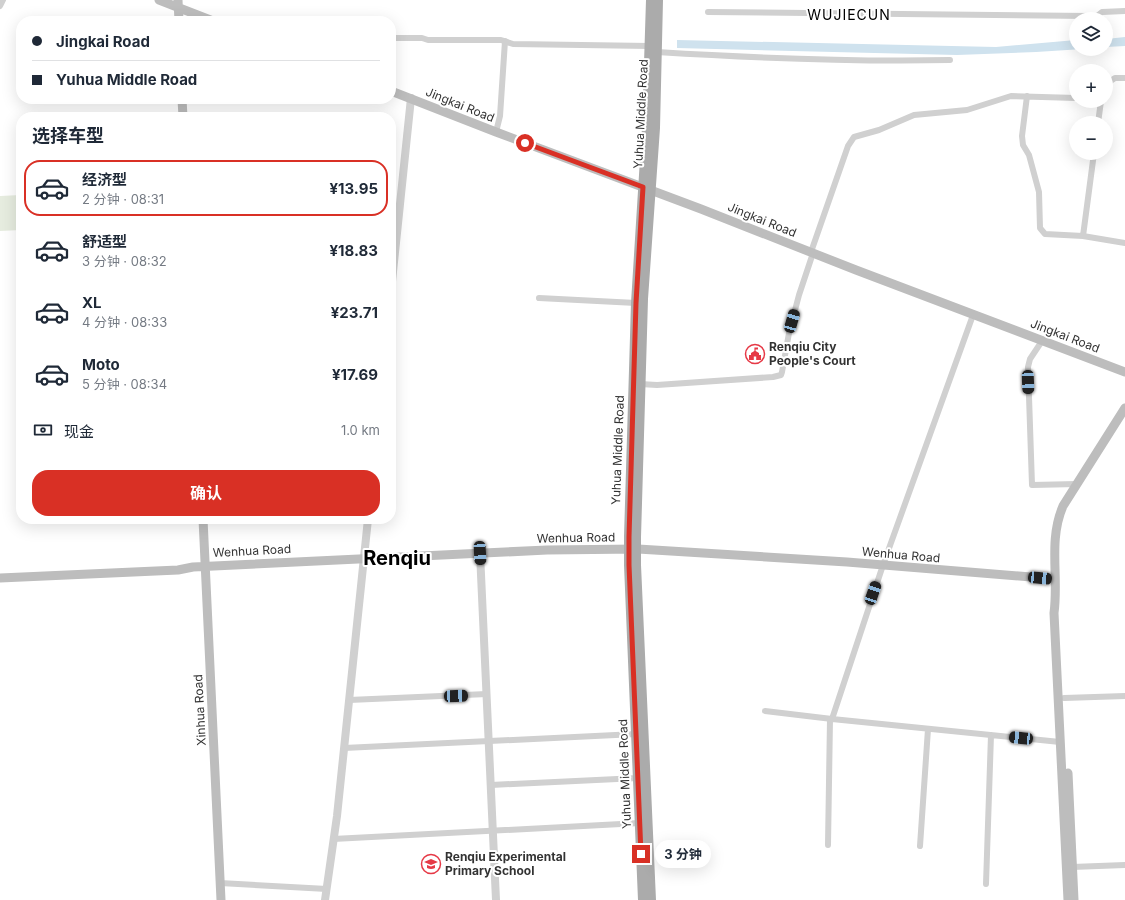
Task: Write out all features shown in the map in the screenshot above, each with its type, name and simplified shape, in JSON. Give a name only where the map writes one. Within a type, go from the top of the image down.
[{"type":"main road","points":[[159,0],[178,4],[203,16]]},
{"type":"main road","name":"Yuhua Middle Road","points":[[650,0],[654,49]]},
{"type":"main road","name":"Yuhua Middle Road","points":[[651,900],[632,549],[647,189],[647,127],[658,0]]},
{"type":"main road","points":[[178,4],[179,16]]},
{"type":"main road","name":"Jingkai Road","points":[[396,93],[1125,372]]},
{"type":"main road","name":"Yuhua Middle Road","points":[[643,900],[636,734],[632,549],[636,303],[647,189]]},
{"type":"main road","points":[[1068,900],[1054,613],[1056,598],[1055,532],[1063,506],[1125,408]]},
{"type":"main road","name":"Xinhua Road","points":[[203,524],[221,900]]},
{"type":"main road","name":"Wenhua Road","points":[[0,578],[178,570],[205,566],[364,558],[632,549],[883,565],[1055,579]]},
{"type":"main road","name":"Wenhua Road","points":[[0,572],[178,564],[194,567]]},
{"type":"main road","points":[[1056,598],[1060,613],[1074,900]]},
{"type":"street","points":[[0,6],[3,0]]},
{"type":"street","points":[[708,12],[1090,16],[1099,15],[1102,12],[1125,11]]},
{"type":"street","points":[[396,38],[422,38],[428,40],[501,40],[513,44],[654,49],[802,59],[950,60]]},
{"type":"street","points":[[496,132],[501,111],[505,41]]},
{"type":"street","points":[[1113,79],[1125,78]]},
{"type":"street","points":[[640,384],[657,385],[773,377],[781,375],[789,333],[799,295],[848,146],[852,139],[879,130],[914,115],[967,110],[1011,96],[1069,98]]},
{"type":"street","points":[[1027,96],[1022,136],[1023,145],[1029,155],[1039,192],[1040,228],[1045,234],[1083,236],[1125,243]]},
{"type":"street","points":[[396,201],[410,98]]},
{"type":"street","points":[[1083,236],[1093,160]]},
{"type":"street","points":[[539,298],[636,303]]},
{"type":"street","points":[[828,845],[831,719],[883,565],[973,314]]},
{"type":"street","points":[[1042,341],[1030,359],[1028,367],[1032,485],[1077,484]]},
{"type":"street","points":[[325,900],[334,839],[367,524]]},
{"type":"street","points":[[480,553],[496,900]]},
{"type":"street","points":[[349,700],[487,694]]},
{"type":"street","points":[[1064,698],[1125,696]]},
{"type":"street","points":[[765,711],[1060,742]]},
{"type":"street","points":[[920,846],[928,729]]},
{"type":"street","points":[[344,748],[636,734]]},
{"type":"street","points":[[986,884],[991,735]]},
{"type":"street","points":[[491,785],[638,778]]},
{"type":"street","points":[[334,839],[640,823]]},
{"type":"street","points":[[1072,867],[1125,865]]},
{"type":"street","points":[[220,883],[327,889]]},
{"type":"shaded area","points":[[16,195],[16,230],[0,231],[0,196]]},
{"type":"water","points":[[1125,37],[1125,46],[1113,47],[1113,38]]},
{"type":"water","points":[[677,40],[996,47],[1069,41],[1069,50],[957,55],[677,48]]},
{"type":"place","name":"Renqiu City People's Court","points":[[755,354]]},
{"type":"place","name":"Renqiu Experimental Primary School","points":[[431,864]]},
{"type":"district","name":"WUJIECUN","points":[[849,15]]},
{"type":"district","name":"Renqiu","points":[[397,558]]},
{"type":"route","points":[[525,143],[643,187],[636,303],[629,537],[641,854]]}]
